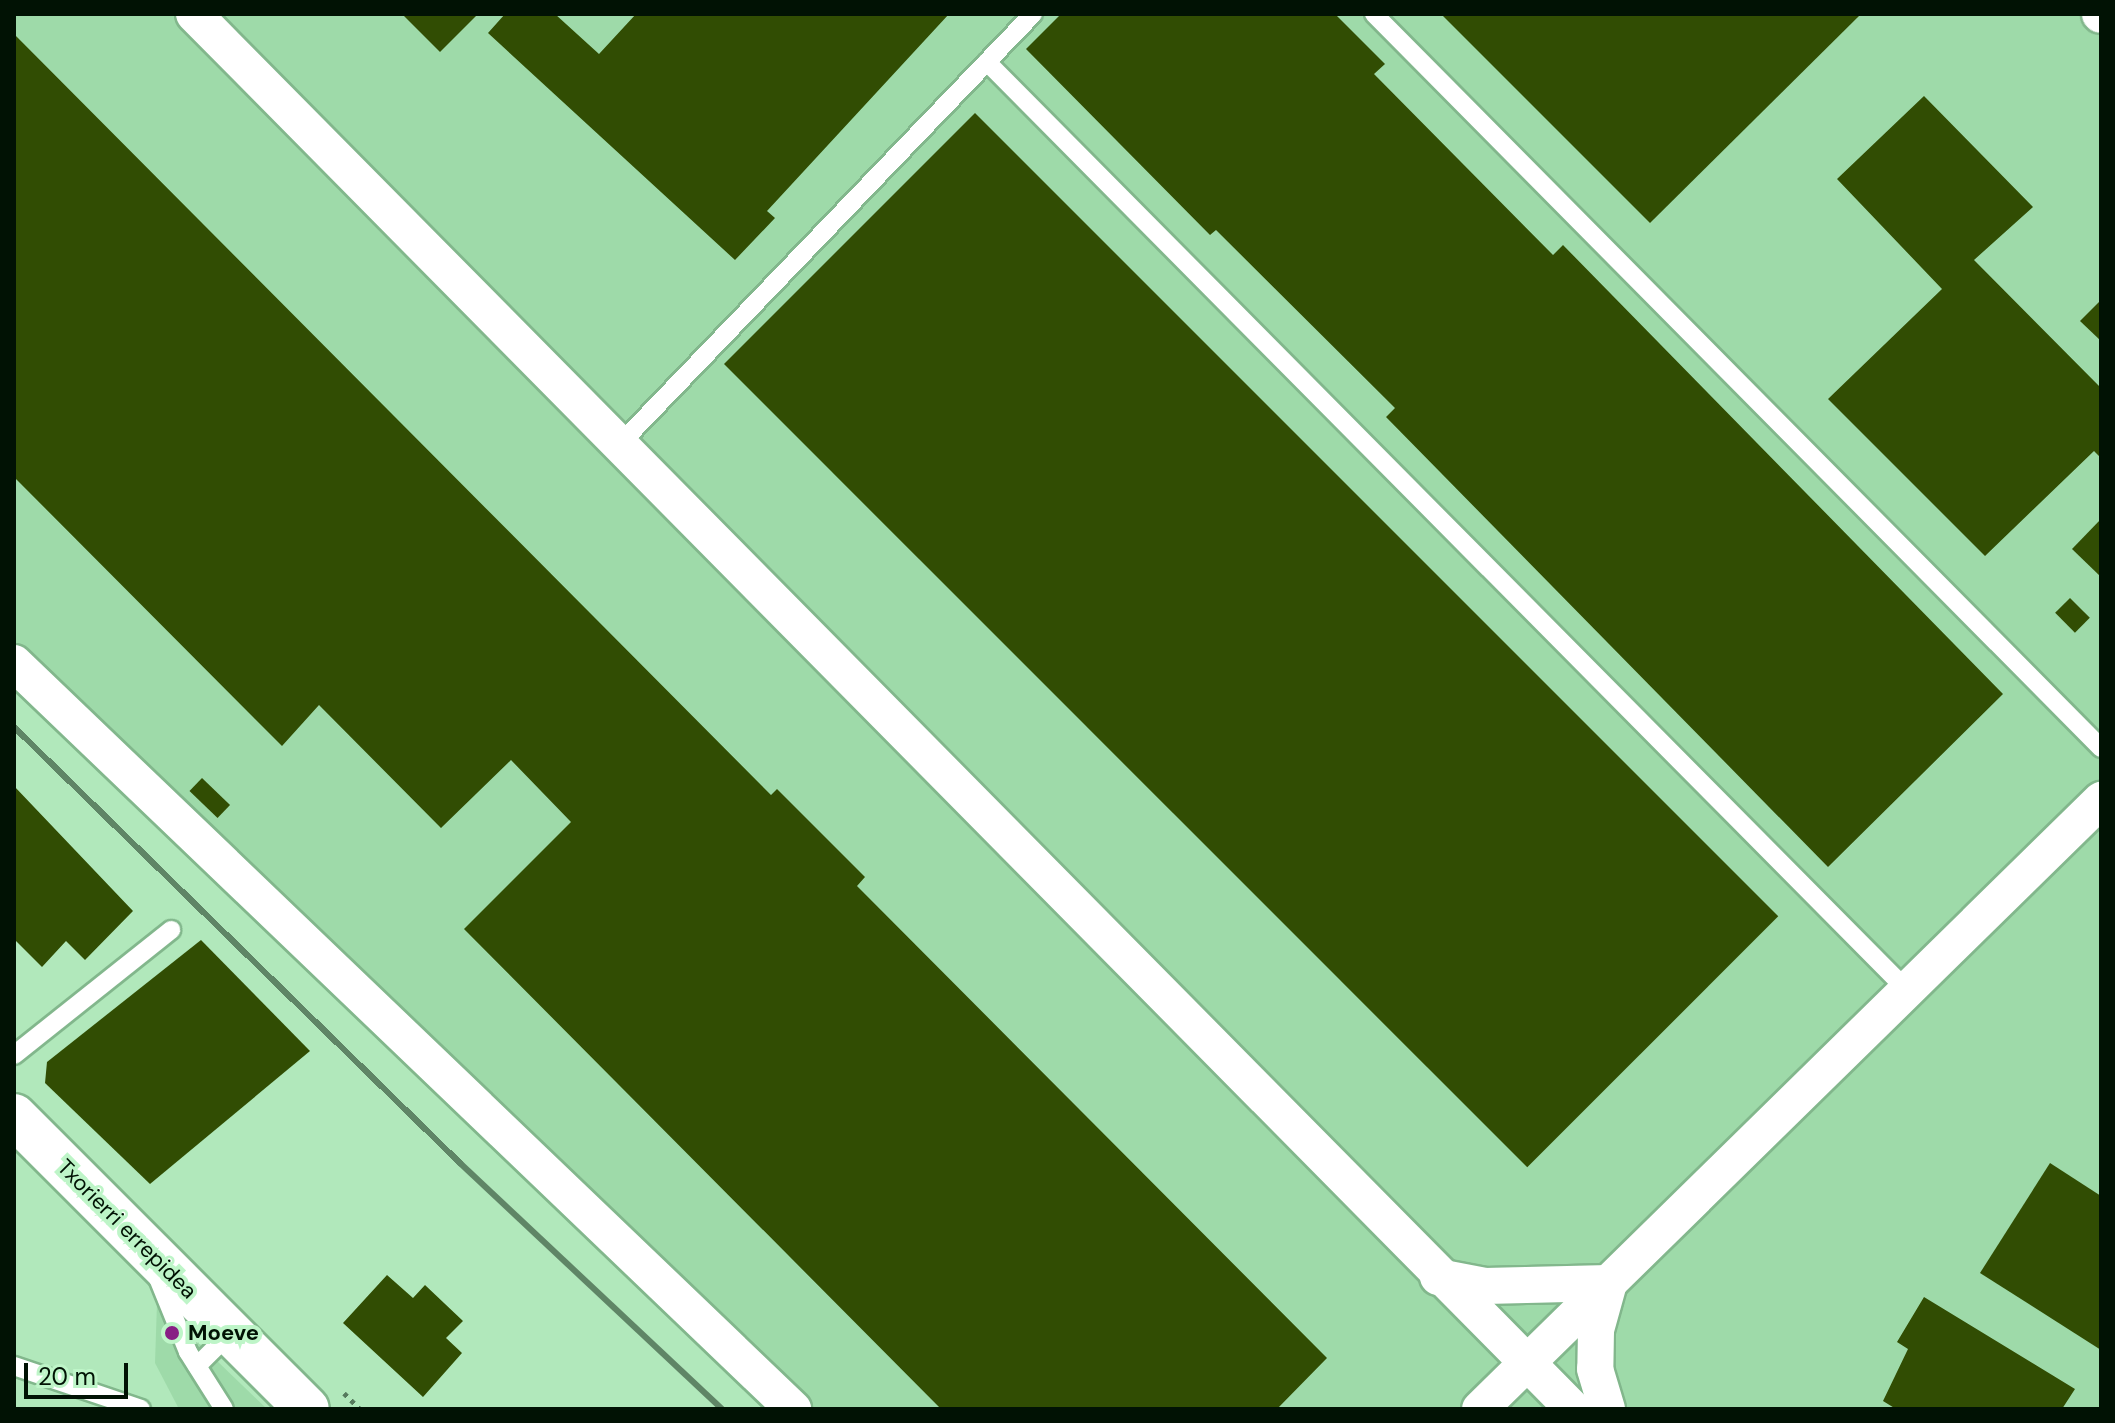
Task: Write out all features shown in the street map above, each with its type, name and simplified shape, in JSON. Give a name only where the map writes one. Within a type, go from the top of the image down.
[{"type":"street","points":[[194,14],[1438,1277],[1573,1409]]},
{"type":"street","points":[[14,663],[793,1409]]},
{"type":"street","points":[[1480,1409],[2101,800]]},
{"type":"street","name":"Txorierri errepidea","points":[[14,1116],[307,1409]]},
{"type":"street","points":[[1438,1277],[1485,1286],[1609,1283]]},
{"type":"street","points":[[1607,1409],[1595,1369],[1596,1330],[1609,1283]]},
{"type":"lane","points":[[618,446],[1033,14]]},
{"type":"lane","points":[[1374,14],[2101,748]]},
{"type":"lane","points":[[987,62],[1908,991]]},
{"type":"lane","points":[[14,1055],[171,930]]},
{"type":"lane","points":[[147,1249],[216,1404]]},
{"type":"lane","points":[[197,1366],[230,1333]]},
{"type":"lane","points":[[14,1366],[141,1409]]},
{"type":"shaded area","points":[[14,14],[2101,14],[2101,1409],[812,1409],[14,668]]},
{"type":"shaded area","name":"Moeve","points":[[157,1303],[267,1409],[179,1409],[155,1363]]},
{"type":"building","points":[[402,14],[478,14],[440,52]]},
{"type":"building","points":[[505,14],[555,14],[599,54],[636,14],[949,14],[767,211],[775,218],[735,260],[488,33]]},
{"type":"building","points":[[1061,14],[1335,14],[1385,64],[1374,74],[1553,255],[1563,245],[2003,694],[1828,867],[1386,417],[1395,408],[1216,230],[1210,235],[1026,49]]},
{"type":"building","points":[[1441,14],[1861,14],[1650,223]]},
{"type":"building","points":[[14,34],[771,795],[777,789],[865,877],[857,886],[1327,1358],[1277,1409],[941,1409],[464,929],[571,822],[511,760],[441,828],[319,705],[282,746],[14,477]]},
{"type":"building","points":[[1924,96],[2033,207],[1974,260],[2101,388],[2101,458],[2094,451],[1985,556],[1828,399],[1942,289],[1837,179]]},
{"type":"building","points":[[975,113],[1778,916],[1527,1167],[724,364]]},
{"type":"building","points":[[2101,300],[2101,341],[2080,321]]},
{"type":"building","points":[[2101,519],[2101,577],[2072,549]]},
{"type":"building","points":[[2070,598],[2090,618],[2075,633],[2055,613]]},
{"type":"building","points":[[202,778],[230,805],[218,818],[189,791]]},
{"type":"building","points":[[14,786],[133,911],[85,960],[66,941],[42,967],[14,939]]},
{"type":"building","points":[[201,940],[310,1051],[150,1184],[45,1083],[47,1062]]},
{"type":"building","points":[[2050,1163],[2101,1196],[2101,1350],[1980,1273]]},
{"type":"building","points":[[387,1275],[413,1298],[425,1285],[463,1321],[446,1338],[462,1353],[423,1397],[343,1323]]},
{"type":"building","points":[[1924,1297],[2075,1389],[2062,1409],[1896,1409],[1883,1401],[1908,1349],[1897,1342]]},
{"type":"railway","points":[[14,727],[460,1163],[722,1409]]},
{"type":"place","name":"Moeve","points":[[172,1333]]}]
